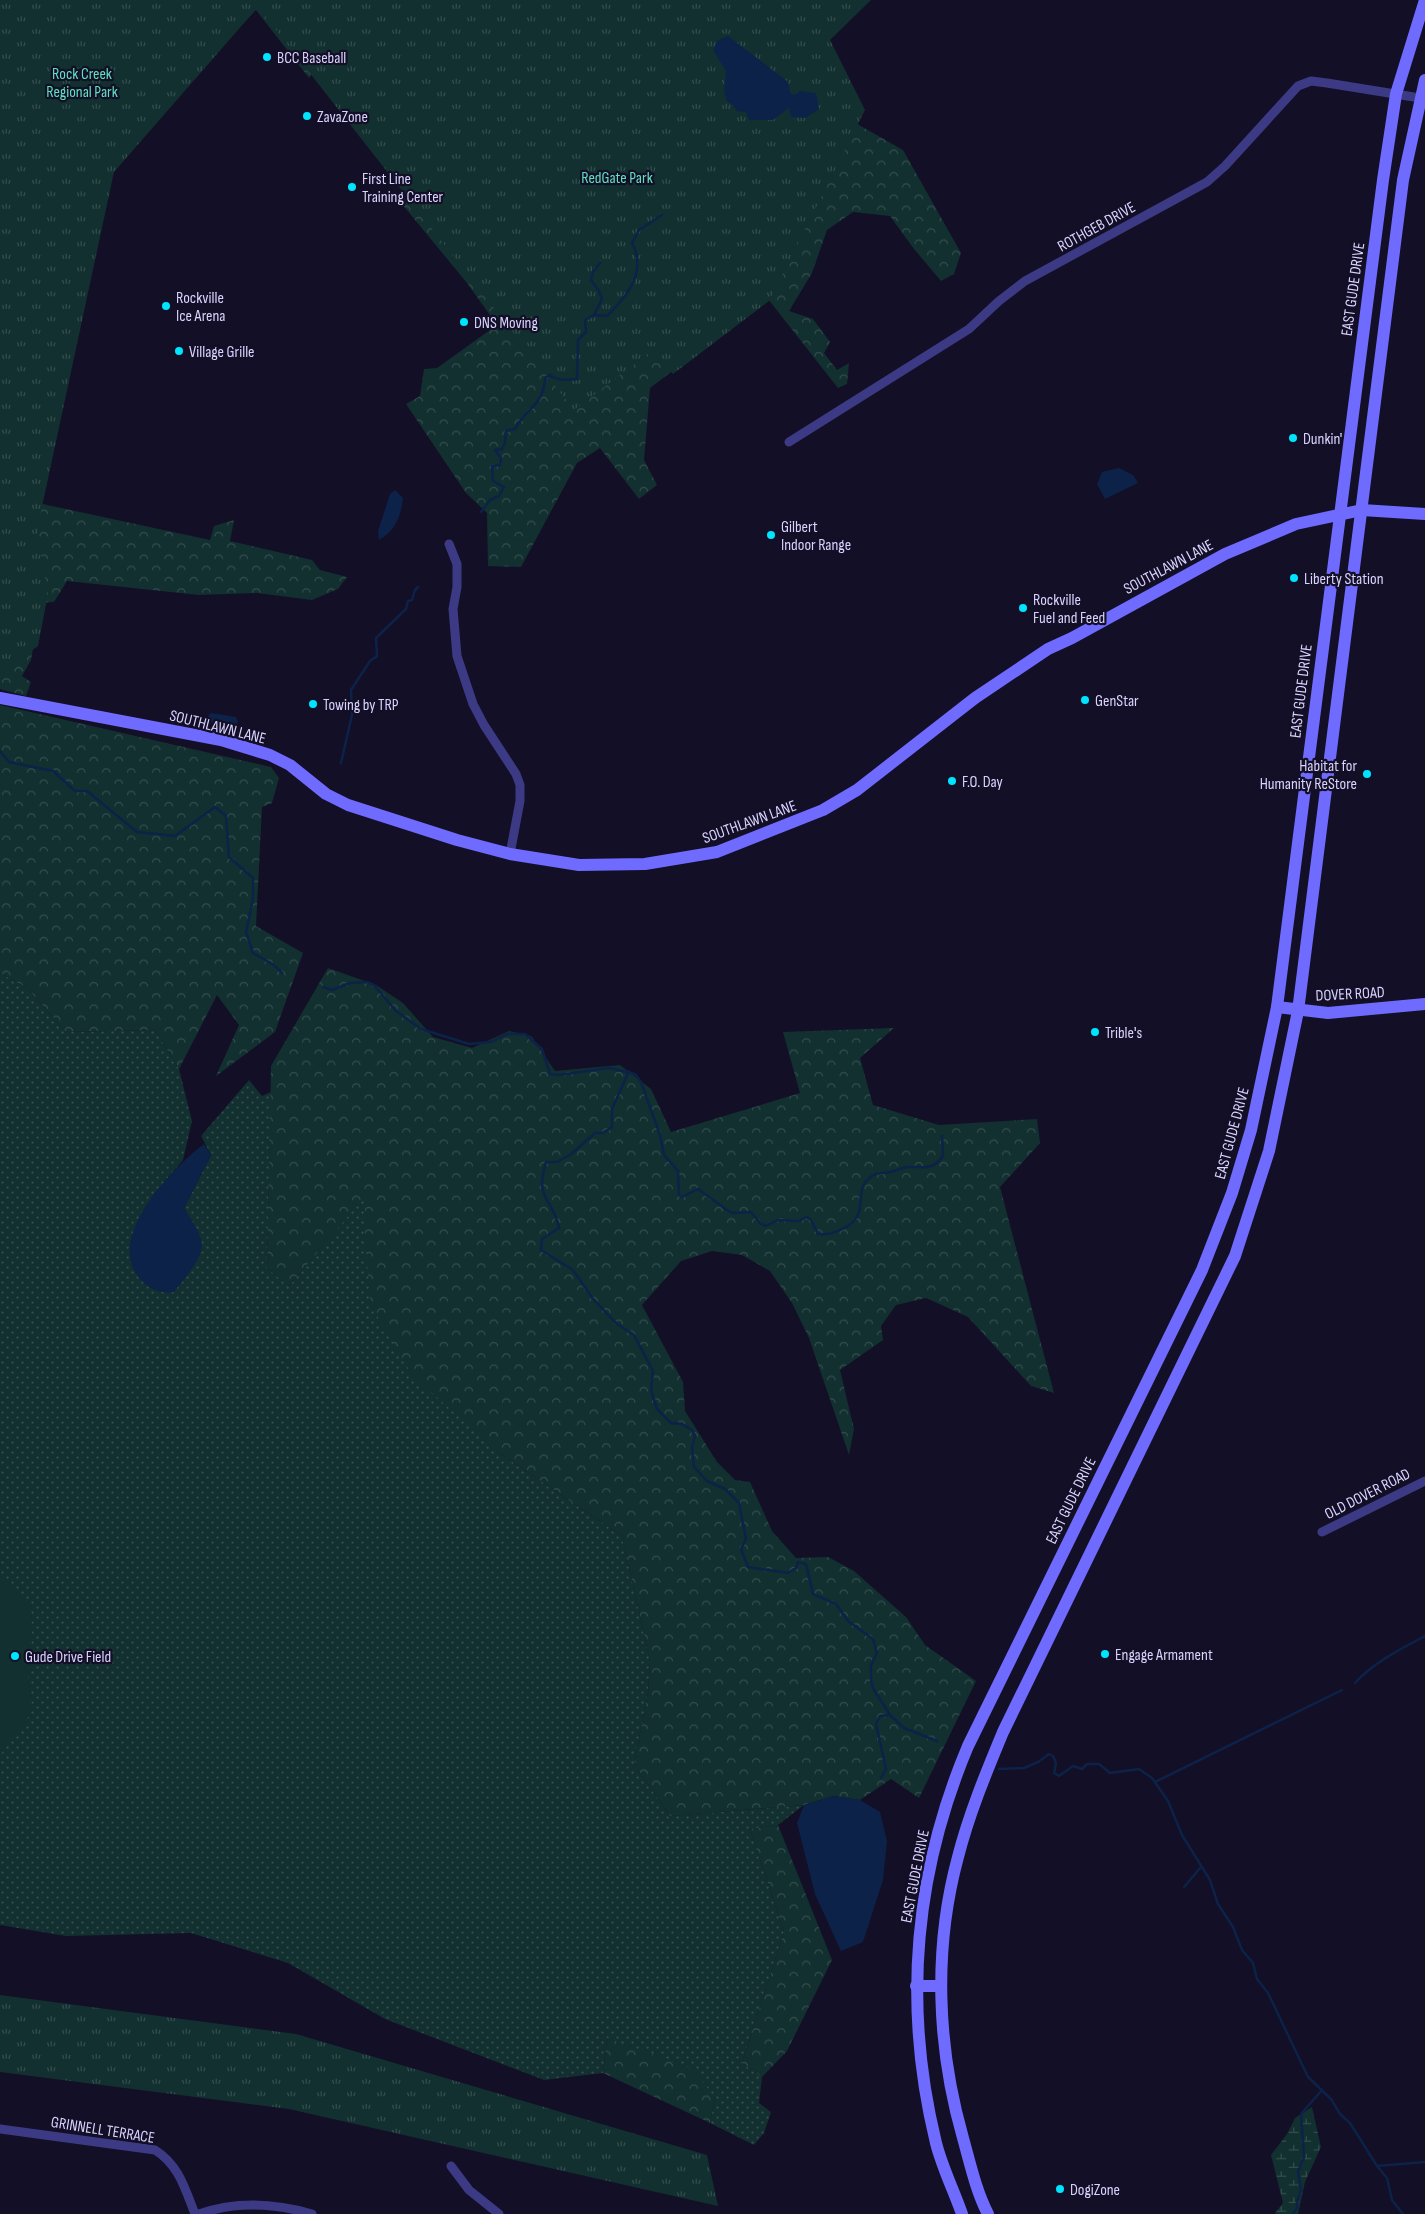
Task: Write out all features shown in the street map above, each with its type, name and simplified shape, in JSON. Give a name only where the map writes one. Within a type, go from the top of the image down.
[{"type":"main road","name":"EAST GUDE DRIVE","points":[[962,2214],[936,2144],[922,2063],[916,1986],[920,1930],[929,1873],[944,1812],[958,1771],[1003,1672],[1202,1270],[1232,1194],[1251,1130],[1277,1007],[1338,514],[1396,94],[1425,0]]},
{"type":"main road","points":[[988,2214],[968,2155],[954,2100],[943,2032],[940,1986],[945,1936],[958,1858],[981,1784],[1003,1732],[1235,1256],[1269,1151],[1298,1010],[1403,180],[1425,80]]},
{"type":"main road","name":"SOUTHLAWN LANE","points":[[0,698],[229,742],[290,765],[326,794],[348,806],[457,840],[510,854],[579,865],[646,864],[717,852],[823,810],[858,790],[975,698],[1048,649],[1072,638],[1240,546],[1296,524],[1338,514],[1362,510],[1425,514]]},
{"type":"main road","name":"DOVER ROAD","points":[[1277,1007],[1343,1013],[1425,1004]]},
{"type":"main road","points":[[916,1986],[940,1986]]},
{"type":"street","name":"ROTHGEB DRIVE","points":[[789,442],[969,329],[999,301],[1025,281],[1207,182],[1225,166],[1298,86],[1312,81],[1327,82],[1420,98]]},
{"type":"street","points":[[449,544],[457,564],[457,587],[453,609],[457,656],[473,704],[484,725],[516,774],[520,785],[520,801],[510,854]]},
{"type":"street","name":"OLD DOVER ROAD","points":[[1322,1532],[1425,1480]]},
{"type":"street","name":"GRINNELL TERRACE","points":[[0,2129],[155,2150],[168,2158],[177,2170],[195,2214]]},
{"type":"street","points":[[451,2166],[469,2190],[499,2214]]},
{"type":"street","points":[[199,2214],[215,2208],[240,2205],[272,2205],[312,2214]]},
{"type":"green space","name":"Rock Creek Regional Park","points":[[0,0],[325,0],[841,107],[859,125],[903,150],[961,253],[954,274],[941,281],[890,216],[853,212],[827,230],[812,273],[789,311],[813,319],[830,342],[824,353],[837,370],[849,363],[847,384],[838,388],[768,299],[650,388],[644,460],[657,485],[639,499],[600,448],[577,463],[521,567],[488,566],[487,513],[466,493],[406,404],[420,396],[424,369],[437,368],[497,325],[467,283],[397,198],[411,187],[319,63],[309,78],[256,10],[110,163],[38,503],[210,540],[214,526],[234,520],[230,541],[312,560],[320,570],[347,577],[338,589],[312,600],[257,593],[199,595],[67,581],[54,602],[41,603],[31,660],[22,676],[31,682],[26,696],[0,689]]},
{"type":"green space","name":"RedGate Park","points":[[0,0],[871,0],[830,40],[865,110],[769,301],[673,374],[653,350],[574,410],[258,7],[114,172],[37,530],[48,594],[38,646],[0,674]]},
{"type":"green space","points":[[0,705],[271,767],[279,778],[272,803],[262,807],[256,926],[303,953],[275,1032],[216,1076],[239,1025],[217,995],[179,1069],[155,1030],[66,1032],[27,988],[0,973]]},
{"type":"green space","points":[[328,968],[376,985],[403,1003],[433,1037],[472,1048],[509,1031],[531,1036],[555,1071],[620,1065],[651,1089],[671,1132],[800,1093],[783,1032],[894,1028],[860,1058],[873,1105],[939,1125],[1037,1119],[1040,1143],[1000,1187],[1054,1393],[1031,1386],[968,1317],[926,1298],[896,1305],[881,1326],[883,1340],[840,1370],[854,1429],[849,1455],[809,1338],[792,1303],[770,1271],[742,1255],[712,1251],[681,1261],[642,1305],[683,1382],[685,1411],[717,1462],[735,1480],[750,1482],[772,1531],[796,1558],[828,1557],[854,1571],[906,1617],[925,1645],[976,1681],[919,1798],[891,1779],[860,1800],[834,1796],[804,1805],[670,1816],[634,1764],[648,1693],[650,1661],[622,1536],[498,1452],[412,1375],[371,1306],[365,1241],[365,1196],[289,1286],[267,1268],[271,1066]]},
{"type":"green space","points":[[0,973],[27,988],[66,1032],[155,1030],[179,1069],[192,1121],[183,1160],[151,1198],[201,1241],[184,1208],[211,1155],[201,1136],[249,1080],[262,1096],[286,1085],[283,1117],[270,1140],[267,1268],[289,1286],[365,1195],[365,1241],[498,1452],[622,1536],[650,1661],[648,1693],[634,1764],[670,1816],[804,1805],[778,1825],[750,1829],[784,1932],[742,2063],[762,2077],[759,2103],[771,2112],[764,2133],[754,2145],[710,2123],[715,2098],[607,2038],[603,2073],[544,2080],[385,2019],[288,1963],[191,1933],[66,1936],[0,1925]]},
{"type":"green space","name":"Gude Drive Field","points":[[0,1577],[31,1607],[32,1636],[28,1675],[32,1709],[27,1719],[0,1755]]},
{"type":"green space","points":[[778,1825],[832,1960],[787,2051],[762,2077],[742,2063],[784,1932],[750,1829]]},
{"type":"green space","points":[[0,1995],[296,2034],[707,2155],[718,2206],[289,2109],[0,2072]]},
{"type":"green space","points":[[607,2038],[693,2069],[715,2098],[710,2123],[603,2073]]},
{"type":"green space","points":[[1312,2107],[1321,2147],[1305,2182],[1298,2214],[1276,2214],[1283,2203],[1271,2155],[1287,2134],[1295,2118]]},
{"type":"water","points":[[728,36],[788,82],[790,93],[794,95],[800,91],[816,93],[819,109],[805,118],[791,117],[789,108],[773,120],[749,120],[746,112],[737,111],[727,101],[724,92],[726,71],[713,50],[718,40]]},
{"type":"water","points":[[1119,468],[1133,475],[1138,483],[1105,499],[1097,484],[1102,472]]},
{"type":"water","points":[[395,490],[403,498],[401,511],[393,528],[379,540],[378,531],[390,494]]},
{"type":"water","points":[[211,713],[236,717],[238,722],[234,728],[208,722],[206,718]]},
{"type":"water","points":[[204,1144],[211,1155],[184,1208],[200,1236],[202,1247],[200,1253],[193,1268],[174,1292],[151,1288],[140,1279],[131,1262],[130,1244],[136,1225],[146,1205],[160,1186],[175,1169]]},
{"type":"water","points":[[834,1796],[860,1800],[880,1812],[887,1841],[883,1880],[863,1942],[841,1951],[815,1894],[797,1823],[804,1805]]},
{"type":"waterway","points":[[481,512],[490,500],[499,496],[504,487],[493,481],[492,466],[500,465],[501,458],[495,450],[502,449],[505,443],[506,431],[515,429],[538,400],[542,394],[545,378],[550,375],[559,379],[577,379],[578,340],[586,332],[585,320],[594,315],[607,316],[622,300],[633,283],[636,273],[636,253],[632,243],[639,230],[662,215]]},
{"type":"waterway","points":[[594,315],[602,299],[591,280],[593,272],[600,263]]},
{"type":"waterway","points":[[341,763],[352,715],[351,690],[370,661],[377,656],[376,638],[406,609],[408,601],[412,600],[418,587]]},
{"type":"waterway","points":[[0,751],[9,762],[53,771],[75,791],[87,791],[137,832],[175,836],[215,807],[226,816],[229,857],[253,878],[253,899],[246,932],[253,953],[274,965],[282,973]]},
{"type":"waterway","points":[[323,987],[332,990],[350,983],[367,982],[374,985],[396,1011],[421,1029],[469,1044],[491,1042],[507,1034],[525,1034],[542,1049],[550,1074],[559,1075],[609,1068],[635,1074],[641,1082],[660,1135],[664,1155],[678,1171],[679,1195],[682,1197],[698,1189],[733,1213],[751,1212],[761,1224],[766,1226],[778,1220],[799,1221],[807,1217],[811,1220],[818,1234],[831,1233],[844,1228],[859,1213],[862,1190],[868,1179],[876,1174],[909,1167],[927,1167],[935,1164],[943,1156],[942,1136]]},
{"type":"waterway","points":[[629,1071],[612,1109],[612,1127],[603,1133],[595,1133],[570,1155],[557,1162],[546,1162],[542,1184],[543,1192],[553,1210],[559,1228],[542,1239],[541,1250],[573,1270],[593,1299],[617,1324],[634,1335],[653,1371],[651,1390],[657,1409],[671,1423],[682,1424],[692,1430],[695,1436],[692,1448],[694,1467],[707,1481],[725,1489],[739,1503],[746,1539],[741,1549],[748,1567],[788,1573],[796,1568],[798,1562],[806,1564],[813,1594],[836,1604],[848,1621],[873,1639],[877,1653],[871,1665],[873,1688],[890,1715],[904,1728],[937,1741]]},
{"type":"waterway","points":[[1355,1683],[1379,1662],[1425,1636]]},
{"type":"waterway","points":[[1155,1782],[1342,1690]]},
{"type":"waterway","points":[[881,1778],[886,1769],[876,1724],[880,1716],[890,1715]]},
{"type":"waterway","points":[[999,1769],[1024,1768],[1038,1762],[1049,1754],[1053,1756],[1056,1763],[1054,1773],[1059,1776],[1073,1766],[1082,1769],[1087,1764],[1099,1764],[1110,1773],[1139,1769],[1152,1778],[1168,1801],[1182,1835],[1210,1880],[1218,1904],[1233,1927],[1242,1950],[1253,1963],[1257,1979],[1268,1993],[1308,2077],[1331,2099],[1340,2114],[1350,2123],[1377,2166],[1387,2178],[1392,2200],[1403,2214]]},
{"type":"waterway","points":[[1184,1887],[1201,1867]]},
{"type":"waterway","points":[[1293,2214],[1297,2208],[1297,2201],[1301,2191],[1298,2172],[1304,2157],[1301,2114],[1322,2090]]},
{"type":"waterway","points":[[1377,2166],[1425,2162]]},
{"type":"place","name":"BCC Baseball","points":[[267,57]]},
{"type":"place","name":"ZavaZone","points":[[307,116]]},
{"type":"place","name":"First Line Training Center","points":[[352,187]]},
{"type":"place","name":"Rockville Ice Arena","points":[[166,306]]},
{"type":"place","name":"DNS Moving","points":[[464,322]]},
{"type":"place","name":"Village Grille","points":[[179,351]]},
{"type":"place","name":"Dunkin'","points":[[1293,438]]},
{"type":"place","name":"Gilbert Indoor Range","points":[[771,535]]},
{"type":"place","name":"Liberty Station","points":[[1294,578]]},
{"type":"place","name":"Rockville Fuel and Feed","points":[[1023,608]]},
{"type":"place","name":"GenStar","points":[[1085,700]]},
{"type":"place","name":"Towing by TRP","points":[[313,704]]},
{"type":"place","name":"Habitat for Humanity ReStore","points":[[1367,774]]},
{"type":"place","name":"F.O. Day","points":[[952,781]]},
{"type":"place","name":"Trible's","points":[[1095,1032]]},
{"type":"place","name":"Engage Armament","points":[[1105,1654]]},
{"type":"place","name":"Gude Drive Field","points":[[15,1656]]},
{"type":"place","name":"DogiZone","points":[[1060,2189]]}]
